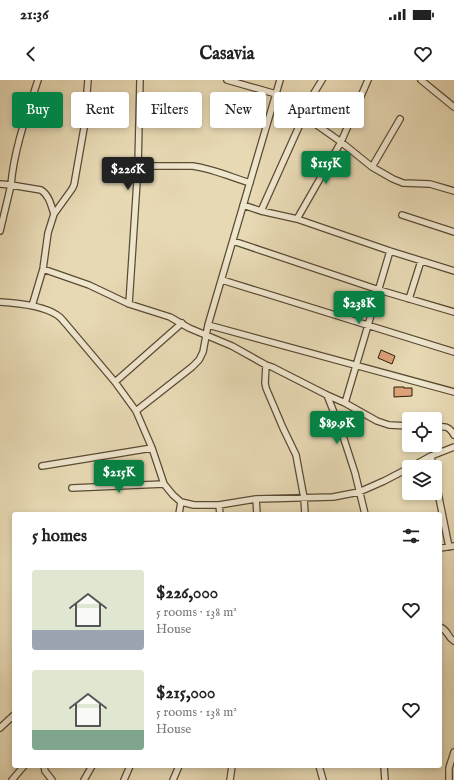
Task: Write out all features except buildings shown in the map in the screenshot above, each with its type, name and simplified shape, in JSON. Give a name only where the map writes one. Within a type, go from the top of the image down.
[{"type":"street","points":[[0,231],[11,185],[18,144],[38,80]]},
{"type":"street","points":[[32,306],[43,269],[48,233],[54,214],[74,185],[84,128],[88,80]]},
{"type":"street","points":[[129,304],[138,166],[140,80]]},
{"type":"street","points":[[230,80],[274,93]]},
{"type":"street","points":[[277,92],[280,80]]},
{"type":"street","points":[[315,92],[322,80]]},
{"type":"street","points":[[297,219],[341,142],[368,80]]},
{"type":"street","points":[[421,80],[454,107]]},
{"type":"street","points":[[136,411],[192,367],[199,360],[203,352],[208,325],[274,102]]},
{"type":"street","points":[[372,167],[400,119]]},
{"type":"street","points":[[261,211],[299,128]]},
{"type":"street","points":[[321,128],[372,167],[393,179],[403,183],[430,184],[454,191]]},
{"type":"street","points":[[138,166],[193,166],[206,168],[250,183]]},
{"type":"street","points":[[0,184],[41,190],[45,192],[48,196],[54,214]]},
{"type":"street","points":[[243,205],[261,211],[297,219],[454,271]]},
{"type":"street","points":[[402,215],[454,232]]},
{"type":"street","points":[[233,241],[379,290],[454,312]]},
{"type":"street","points":[[345,403],[390,251]]},
{"type":"street","points":[[408,299],[421,261]]},
{"type":"street","points":[[43,269],[89,285],[129,304],[163,314],[189,328],[232,346],[266,365],[345,403],[377,421],[389,425],[402,426]]},
{"type":"street","points":[[222,280],[454,352]]},
{"type":"street","points":[[0,302],[32,306],[48,310],[58,315],[115,382],[136,411],[152,448],[164,484],[181,502],[194,505],[220,505],[256,499],[333,497],[359,492],[402,472]]},
{"type":"street","points":[[115,382],[182,323]]},
{"type":"street","points":[[208,325],[454,392]]},
{"type":"street","points":[[266,365],[266,388],[296,455],[306,512]]},
{"type":"street","points":[[327,395],[342,433],[355,473],[364,512]]},
{"type":"street","points":[[442,426],[449,428],[454,435]]},
{"type":"street","points":[[424,460],[454,447]]},
{"type":"street","points":[[42,466],[152,448]]},
{"type":"street","points":[[431,456],[432,460]]},
{"type":"street","points":[[72,488],[164,484]]},
{"type":"street","points":[[256,499],[257,512]]},
{"type":"street","points":[[440,500],[452,546],[442,548]]},
{"type":"street","points":[[179,512],[181,502]]},
{"type":"street","points":[[220,505],[220,512]]},
{"type":"street","points":[[442,628],[445,629],[454,641]]},
{"type":"street","points":[[0,728],[12,718]]},
{"type":"street","points":[[449,780],[449,768],[454,752]]},
{"type":"street","points":[[12,780],[22,768]]},
{"type":"street","points":[[44,768],[52,780]]},
{"type":"street","points":[[84,780],[91,768]]},
{"type":"street","points":[[124,780],[129,768]]},
{"type":"street","points":[[173,780],[178,768]]},
{"type":"street","points":[[230,780],[232,768]]},
{"type":"street","points":[[319,768],[323,780]]},
{"type":"street","points":[[384,768],[385,780]]}]
